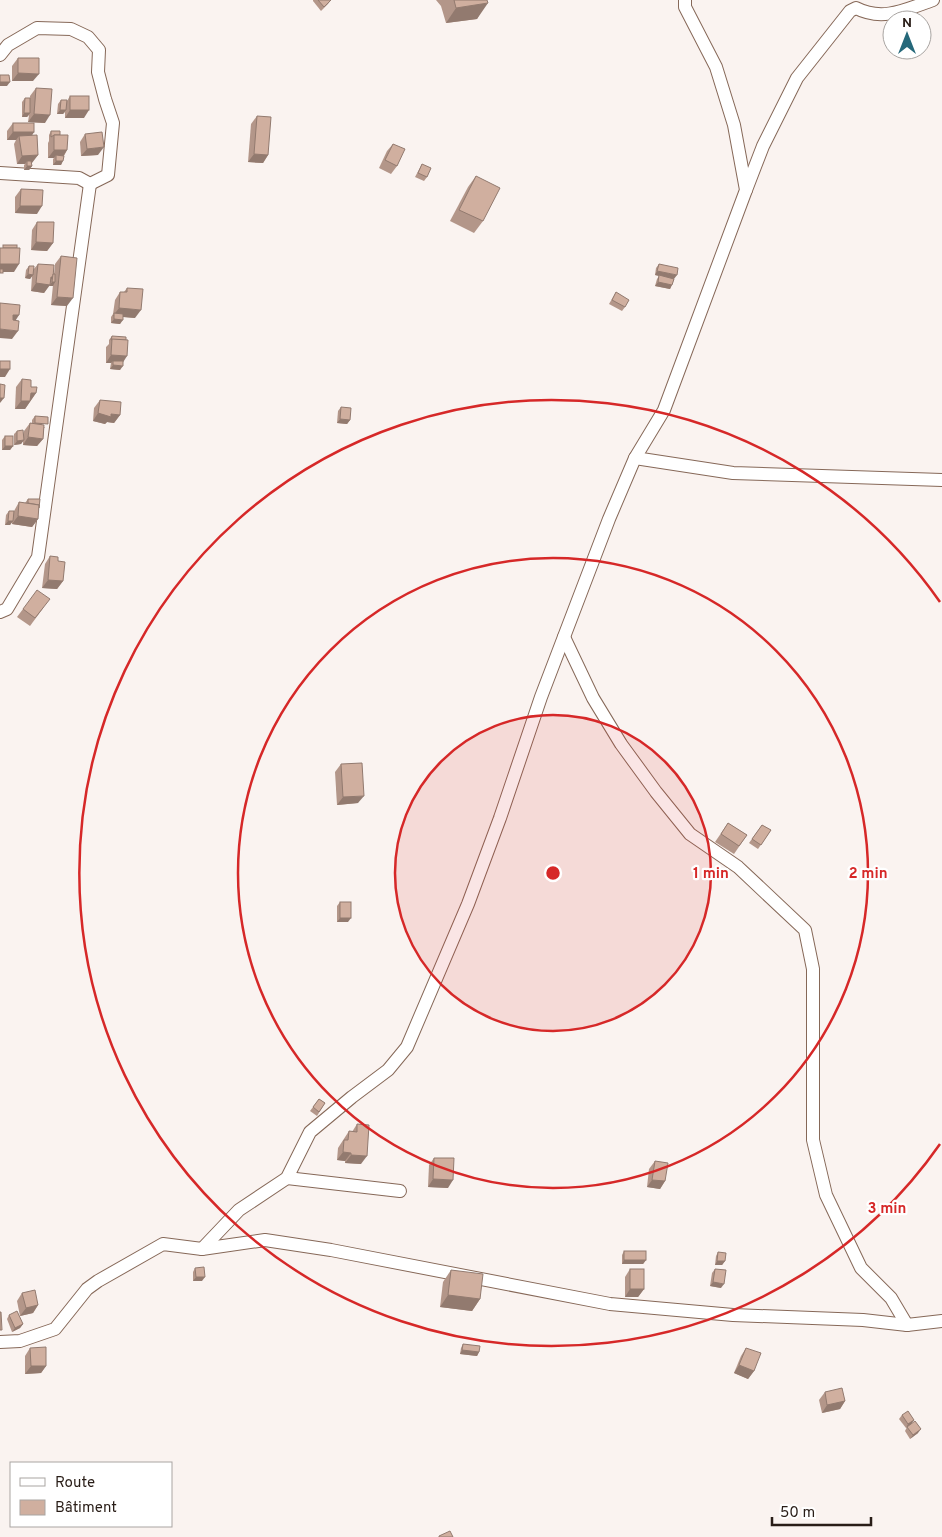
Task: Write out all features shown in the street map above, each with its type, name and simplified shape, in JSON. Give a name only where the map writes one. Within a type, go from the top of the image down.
[{"type":"street","points":[[685,0],[684,7],[716,67],[734,125],[746,190]]},
{"type":"street","points":[[202,1249],[240,1210],[287,1178],[310,1132],[388,1070],[407,1047],[468,904],[541,698],[609,519],[635,458],[664,410],[763,146],[797,78],[850,11],[851,5],[864,12],[884,15],[933,0]]},
{"type":"street","points":[[0,56],[8,45],[37,28],[71,29],[88,37],[99,50],[98,72],[104,99],[113,123],[108,175],[90,184]]},
{"type":"street","points":[[0,173],[79,178],[90,184]]},
{"type":"street","points":[[0,612],[7,609],[38,557],[90,184]]},
{"type":"street","points":[[635,458],[733,473],[942,480]]},
{"type":"street","points":[[564,637],[593,698],[621,744],[690,834],[738,867],[784,908],[805,930],[813,969],[813,1140],[826,1195],[861,1268],[891,1298],[907,1325]]},
{"type":"street","points":[[287,1178],[400,1191]]},
{"type":"street","points":[[0,1342],[20,1341],[55,1329],[87,1290],[163,1244],[202,1249],[265,1240],[331,1250],[610,1304],[733,1315],[863,1320],[907,1325],[942,1320]]},
{"type":"building","points":[[318,0],[331,0],[324,7]]},
{"type":"building","points":[[454,0],[487,0],[488,3],[456,8]]},
{"type":"building","points":[[18,58],[39,58],[39,74],[18,73]]},
{"type":"building","points":[[0,75],[9,75],[10,82],[0,82]]},
{"type":"building","points":[[36,88],[52,89],[50,115],[34,114]]},
{"type":"building","points":[[70,96],[89,96],[89,110],[70,110]]},
{"type":"building","points":[[25,98],[30,98],[30,113],[24,113]]},
{"type":"building","points":[[61,100],[67,100],[66,110],[60,110]]},
{"type":"building","points":[[257,116],[271,117],[268,155],[254,154]]},
{"type":"building","points":[[13,123],[34,123],[34,132],[13,132]]},
{"type":"building","points":[[51,131],[60,131],[60,135],[51,137]]},
{"type":"building","points":[[102,132],[104,147],[87,149],[85,134]]},
{"type":"building","points":[[37,135],[38,155],[22,156],[19,136]]},
{"type":"building","points":[[54,135],[68,135],[67,150],[54,150]]},
{"type":"building","points":[[393,144],[405,149],[397,166],[385,160]]},
{"type":"building","points":[[56,155],[64,156],[63,161],[56,161]]},
{"type":"building","points":[[27,161],[31,161],[32,166],[27,166]]},
{"type":"building","points":[[422,164],[431,168],[427,177],[418,173]]},
{"type":"building","points":[[476,176],[500,188],[483,221],[459,210]]},
{"type":"building","points":[[21,189],[43,190],[42,206],[20,206]]},
{"type":"building","points":[[37,222],[54,222],[53,243],[36,242]]},
{"type":"building","points":[[3,245],[17,245],[17,248],[3,248]]},
{"type":"building","points":[[0,248],[20,248],[19,264],[0,264]]},
{"type":"building","points":[[61,256],[77,258],[73,298],[57,297]]},
{"type":"building","points":[[38,264],[54,265],[50,285],[36,283]]},
{"type":"building","points":[[659,264],[678,268],[677,275],[657,271]]},
{"type":"building","points":[[29,266],[34,266],[33,275],[28,274]]},
{"type":"building","points":[[53,274],[55,274],[55,282],[52,282]]},
{"type":"building","points":[[659,275],[674,279],[672,285],[658,282]]},
{"type":"building","points":[[127,288],[143,289],[141,310],[119,308],[120,292],[127,292]]},
{"type":"building","points":[[616,292],[629,300],[625,307],[612,300]]},
{"type":"building","points":[[0,303],[20,305],[19,315],[13,315],[13,320],[19,321],[18,331],[0,329]]},
{"type":"building","points":[[114,313],[123,314],[123,320],[114,319]]},
{"type":"building","points":[[112,336],[126,337],[126,340],[111,340]]},
{"type":"building","points":[[112,339],[128,340],[127,356],[111,355]]},
{"type":"building","points":[[0,361],[10,361],[10,369],[0,369]]},
{"type":"building","points":[[113,361],[123,361],[123,366],[113,365]]},
{"type":"building","points":[[22,379],[31,380],[31,387],[37,387],[36,393],[31,393],[30,401],[21,401]]},
{"type":"building","points":[[0,384],[5,385],[4,398],[0,398]]},
{"type":"building","points":[[100,400],[121,402],[120,415],[111,414],[111,417],[98,413]]},
{"type":"building","points":[[341,407],[351,408],[350,420],[340,419]]},
{"type":"building","points":[[35,416],[48,417],[48,424],[35,423]]},
{"type":"building","points":[[30,423],[44,425],[43,439],[28,437]]},
{"type":"building","points":[[23,430],[24,440],[17,441],[17,431]]},
{"type":"building","points":[[5,436],[13,436],[13,446],[5,446]]},
{"type":"building","points":[[28,499],[40,499],[39,508],[39,505],[28,503]]},
{"type":"building","points":[[19,502],[39,505],[38,519],[18,516]]},
{"type":"building","points":[[9,511],[14,511],[13,521],[8,521]]},
{"type":"building","points":[[50,556],[58,557],[58,561],[65,562],[63,581],[48,580]]},
{"type":"building","points":[[37,590],[50,599],[35,618],[23,609]]},
{"type":"building","points":[[362,763],[364,796],[343,797],[341,764]]},
{"type":"building","points":[[728,823],[747,835],[739,846],[721,834]]},
{"type":"building","points":[[762,825],[771,830],[761,845],[752,839]]},
{"type":"building","points":[[340,902],[351,902],[351,918],[340,918]]},
{"type":"building","points":[[319,1099],[325,1103],[319,1112],[313,1107]]},
{"type":"building","points":[[357,1124],[369,1125],[367,1156],[351,1155],[351,1153],[343,1152],[344,1140],[348,1140],[349,1131],[357,1132]]},
{"type":"building","points":[[434,1158],[454,1158],[453,1180],[433,1179]]},
{"type":"building","points":[[655,1161],[668,1163],[665,1181],[652,1180]]},
{"type":"building","points":[[624,1251],[646,1251],[646,1260],[624,1260]]},
{"type":"building","points":[[718,1252],[726,1253],[725,1261],[717,1261]]},
{"type":"building","points":[[204,1267],[205,1277],[196,1277],[195,1268]]},
{"type":"building","points":[[630,1269],[644,1269],[644,1289],[630,1289]]},
{"type":"building","points":[[715,1269],[726,1270],[724,1284],[713,1282]]},
{"type":"building","points":[[451,1270],[483,1274],[480,1299],[448,1295]]},
{"type":"building","points":[[35,1290],[38,1305],[26,1308],[22,1293]]},
{"type":"building","points":[[17,1311],[23,1324],[15,1328],[9,1315]]},
{"type":"building","points":[[1,1312],[2,1330],[0,1330]]},
{"type":"building","points":[[463,1344],[480,1346],[479,1352],[462,1350]]},
{"type":"building","points":[[46,1347],[46,1366],[31,1366],[30,1348]]},
{"type":"building","points":[[746,1348],[761,1353],[754,1371],[739,1365]]},
{"type":"building","points":[[842,1388],[845,1401],[827,1405],[825,1392]]},
{"type":"building","points":[[908,1411],[914,1420],[908,1424],[902,1415]]},
{"type":"building","points":[[915,1421],[921,1429],[913,1435],[907,1427]]},
{"type":"building","points":[[450,1531],[453,1537],[439,1537],[439,1536]]}]
